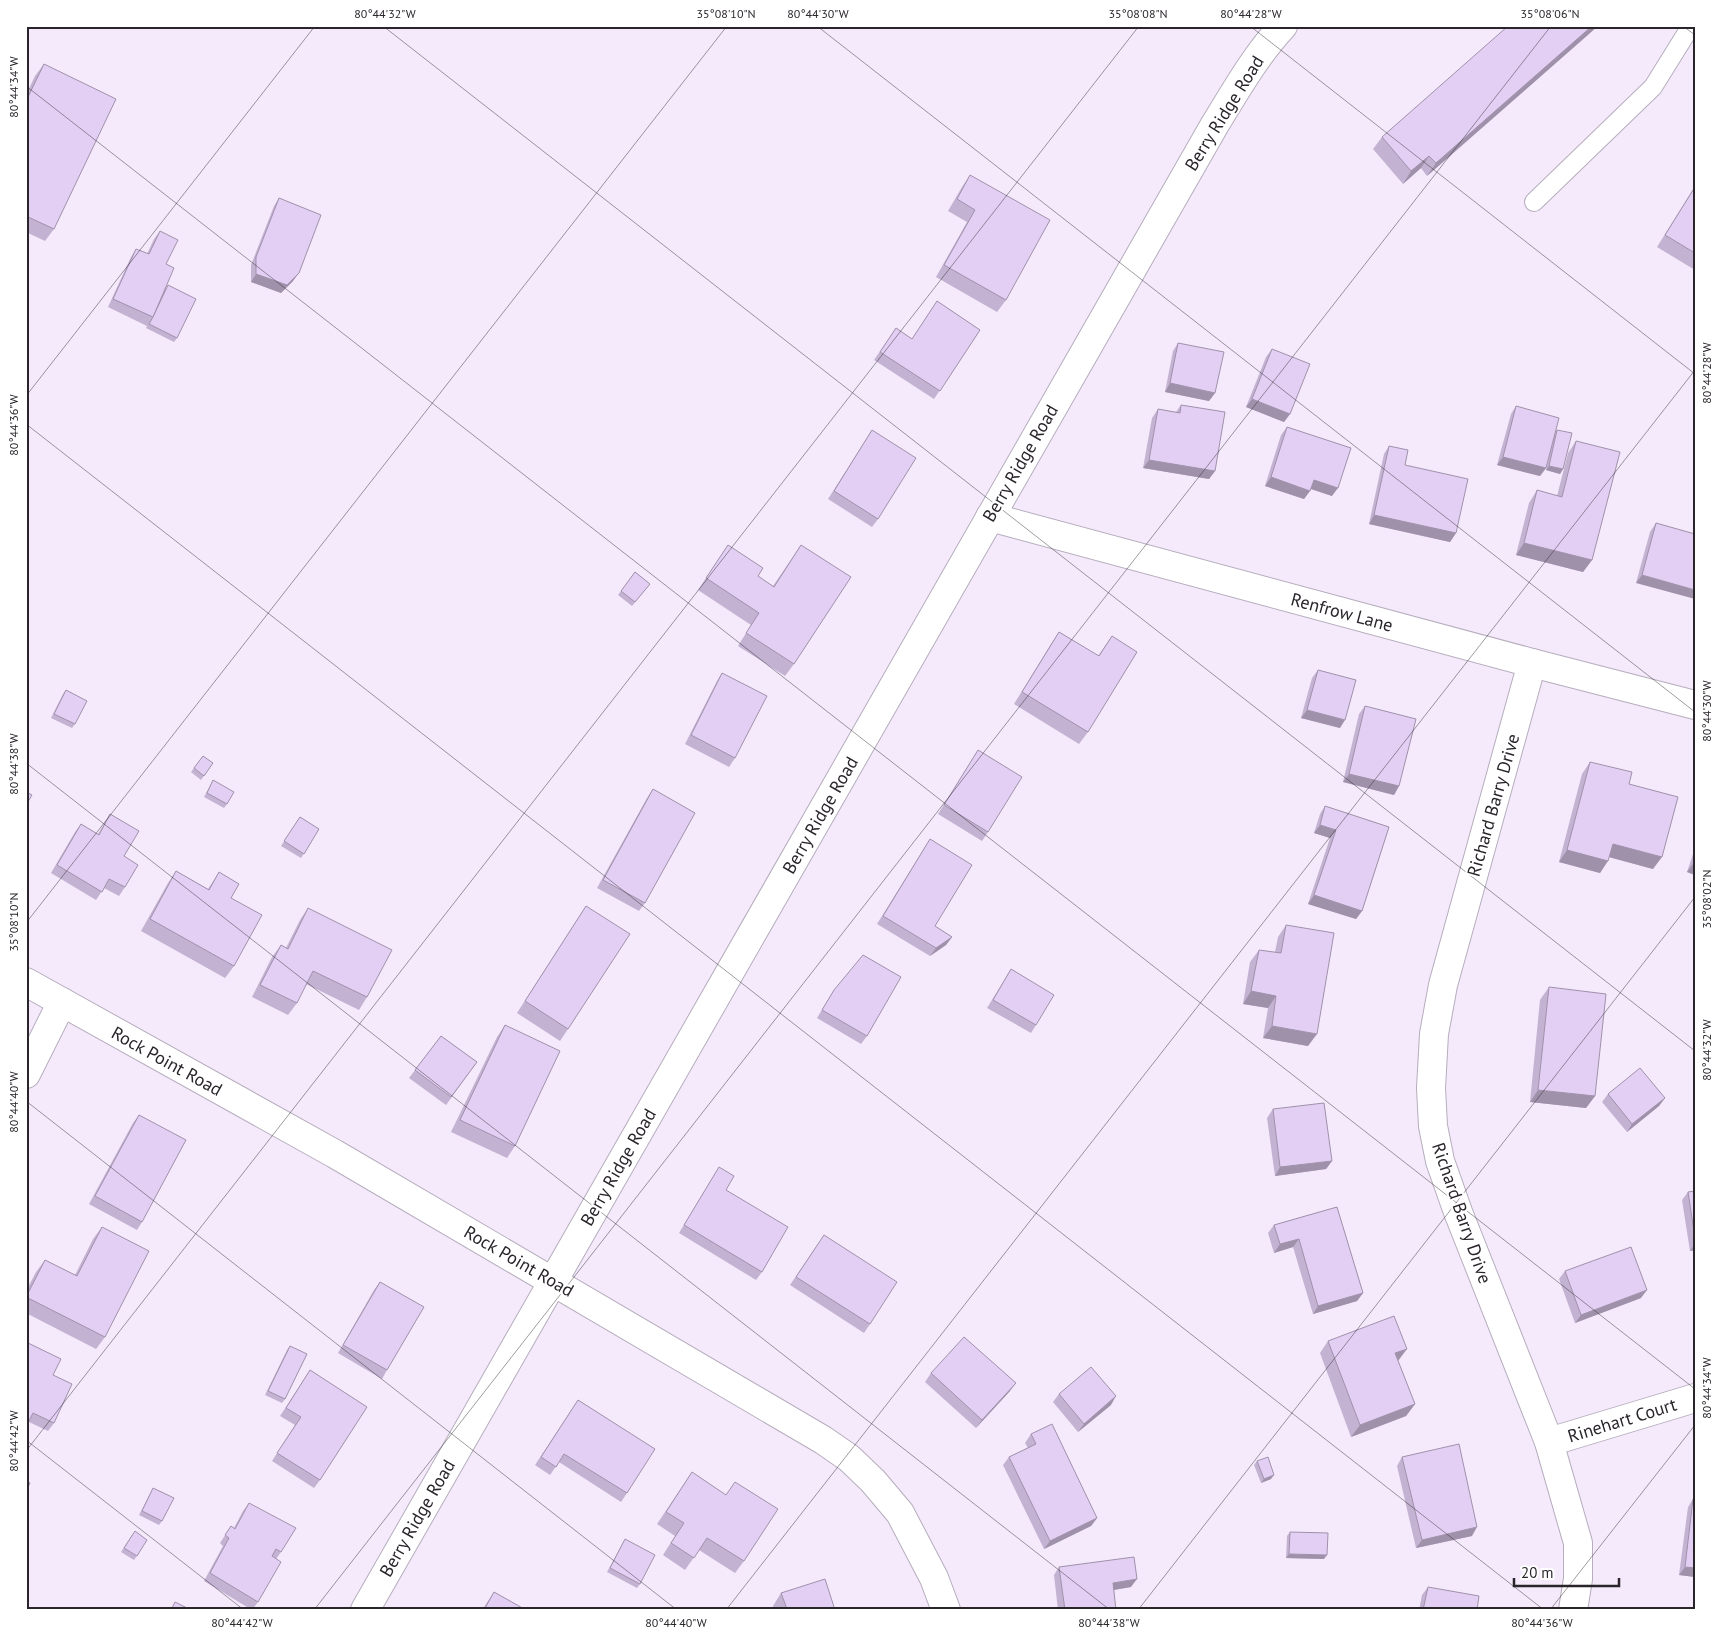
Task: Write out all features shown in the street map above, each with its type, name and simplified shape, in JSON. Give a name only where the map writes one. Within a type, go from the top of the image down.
[{"type":"street","name":"Berry Ridge Road","points":[[365,1610],[1214,126],[1250,68],[1283,26]]},
{"type":"street","name":"Renfrow Lane","points":[[990,516],[1532,663],[1695,705]]},
{"type":"street","name":"Richard Barry Drive","points":[[1532,663],[1443,985],[1434,1034],[1431,1088],[1433,1126],[1440,1160],[1458,1212],[1549,1442],[1578,1543],[1578,1579],[1572,1610]]},
{"type":"street","name":"Rock Point Road","points":[[26,982],[335,1154],[823,1440],[849,1458],[873,1481],[900,1513],[934,1578],[946,1610]]},
{"type":"street","points":[[26,1074],[62,1002]]},
{"type":"street","name":"Rinehart Court","points":[[1549,1442],[1695,1398]]},
{"type":"lane","points":[[1534,202],[1653,87],[1691,26]]},
{"type":"building","points":[[1508,26],[1592,26],[1436,163],[1429,156],[1411,171],[1382,137]]},
{"type":"building","points":[[44,64],[116,99],[54,229],[26,216],[26,101]]},
{"type":"building","points":[[970,175],[1050,220],[1006,300],[944,265],[975,210],[957,199]]},
{"type":"building","points":[[1695,187],[1695,253],[1665,235]]},
{"type":"building","points":[[279,198],[321,215],[299,273],[287,285],[256,274],[256,257]]},
{"type":"building","points":[[160,231],[178,240],[166,264],[174,268],[153,317],[113,299],[136,249],[149,254]]},
{"type":"building","points":[[168,285],[196,299],[177,338],[149,324]]},
{"type":"building","points":[[937,301],[980,330],[940,391],[880,352],[896,328],[912,339]]},
{"type":"building","points":[[1178,343],[1224,352],[1215,393],[1170,383]]},
{"type":"building","points":[[1272,349],[1310,364],[1290,414],[1252,399]]},
{"type":"building","points":[[1181,405],[1225,412],[1215,471],[1149,460],[1158,409],[1180,413]]},
{"type":"building","points":[[1516,406],[1559,418],[1546,468],[1503,457]]},
{"type":"building","points":[[1287,427],[1351,448],[1338,488],[1314,480],[1310,491],[1271,477]]},
{"type":"building","points":[[872,430],[916,458],[878,519],[834,491]]},
{"type":"building","points":[[1557,430],[1572,433],[1563,469],[1549,466]]},
{"type":"building","points":[[1576,441],[1620,452],[1592,560],[1524,543],[1537,490],[1562,497]]},
{"type":"building","points":[[1389,446],[1408,450],[1405,465],[1468,479],[1456,533],[1374,515]]},
{"type":"building","points":[[1656,523],[1695,534],[1695,590],[1642,575]]},
{"type":"building","points":[[728,545],[763,568],[758,576],[774,587],[801,545],[851,577],[794,664],[746,633],[759,613],[706,578]]},
{"type":"building","points":[[635,572],[650,584],[635,602],[621,591]]},
{"type":"building","points":[[1059,632],[1099,656],[1112,636],[1137,652],[1088,732],[1022,692]]},
{"type":"building","points":[[1318,670],[1356,680],[1345,720],[1307,710]]},
{"type":"building","points":[[722,673],[767,696],[735,758],[691,735]]},
{"type":"building","points":[[66,690],[87,701],[75,724],[54,714]]},
{"type":"building","points":[[1365,706],[1416,719],[1399,786],[1349,774]]},
{"type":"building","points":[[978,750],[1022,777],[988,832],[944,805]]},
{"type":"building","points":[[203,756],[213,763],[204,776],[194,768]]},
{"type":"building","points":[[1590,762],[1632,772],[1629,784],[1678,797],[1662,857],[1613,844],[1608,861],[1567,850]]},
{"type":"building","points":[[213,780],[234,792],[227,804],[207,793]]},
{"type":"building","points":[[653,789],[695,813],[645,903],[603,880]]},
{"type":"building","points":[[26,792],[32,795],[26,805]]},
{"type":"building","points":[[1325,806],[1389,827],[1362,911],[1314,895],[1336,830],[1320,825]]},
{"type":"building","points":[[110,814],[139,831],[124,856],[138,865],[125,887],[109,879],[102,892],[57,865],[81,824],[99,835]]},
{"type":"building","points":[[300,817],[319,829],[304,854],[284,841]]},
{"type":"building","points":[[930,839],[972,865],[935,926],[952,937],[936,948],[883,916]]},
{"type":"building","points":[[176,871],[209,890],[219,872],[239,884],[231,898],[262,915],[234,966],[150,919]]},
{"type":"building","points":[[586,906],[630,934],[568,1029],[525,1001]]},
{"type":"building","points":[[308,908],[392,950],[367,997],[313,971],[297,1003],[260,985],[281,945],[288,949]]},
{"type":"building","points":[[1286,925],[1334,933],[1317,1034],[1272,1026],[1276,996],[1251,991],[1259,950],[1281,953]]},
{"type":"building","points":[[863,955],[901,977],[867,1036],[822,1010],[834,990]]},
{"type":"building","points":[[1011,969],[1054,995],[1036,1025],[993,1000]]},
{"type":"building","points":[[1549,987],[1606,994],[1595,1096],[1538,1090]]},
{"type":"building","points":[[505,1025],[560,1051],[515,1146],[460,1120]]},
{"type":"building","points":[[441,1036],[477,1062],[451,1097],[415,1070]]},
{"type":"building","points":[[1640,1068],[1665,1098],[1632,1124],[1608,1094]]},
{"type":"building","points":[[1324,1103],[1332,1161],[1280,1167],[1273,1109]]},
{"type":"building","points":[[139,1115],[186,1140],[142,1222],[95,1196]]},
{"type":"building","points":[[719,1167],[734,1176],[726,1190],[788,1227],[762,1272],[684,1225]]},
{"type":"building","points":[[1695,1191],[1695,1238],[1688,1192]]},
{"type":"building","points":[[1337,1207],[1363,1293],[1318,1306],[1299,1239],[1280,1244],[1274,1225]]},
{"type":"building","points":[[102,1227],[149,1251],[105,1337],[26,1297],[45,1260],[77,1276]]},
{"type":"building","points":[[824,1235],[897,1282],[870,1324],[796,1277]]},
{"type":"building","points":[[1631,1247],[1647,1290],[1581,1315],[1565,1271]]},
{"type":"building","points":[[380,1282],[424,1307],[387,1370],[343,1345]]},
{"type":"building","points":[[1394,1316],[1407,1349],[1395,1353],[1415,1404],[1360,1425],[1328,1341]]},
{"type":"building","points":[[964,1337],[1016,1383],[982,1420],[931,1373]]},
{"type":"building","points":[[26,1342],[61,1359],[53,1375],[72,1384],[54,1423],[33,1413],[26,1427]]},
{"type":"building","points":[[290,1346],[307,1354],[285,1399],[268,1391]]},
{"type":"building","points":[[1091,1367],[1116,1396],[1084,1424],[1059,1394]]},
{"type":"building","points":[[310,1370],[367,1407],[320,1480],[277,1453],[301,1417],[286,1408]]},
{"type":"building","points":[[578,1400],[655,1449],[627,1493],[564,1454],[556,1467],[541,1457]]},
{"type":"building","points":[[1052,1424],[1097,1518],[1050,1541],[1009,1457],[1036,1444],[1031,1434]]},
{"type":"building","points":[[1459,1444],[1477,1527],[1422,1540],[1402,1457]]},
{"type":"building","points":[[1268,1457],[1274,1475],[1264,1479],[1257,1461]]},
{"type":"building","points":[[692,1472],[726,1495],[735,1482],[778,1509],[744,1561],[707,1538],[694,1558],[671,1543],[684,1523],[666,1512]]},
{"type":"building","points":[[26,1481],[30,1483],[26,1491]]},
{"type":"building","points":[[153,1488],[174,1498],[162,1521],[142,1511]]},
{"type":"building","points":[[1693,1499],[1695,1499],[1695,1568],[1685,1567]]},
{"type":"building","points":[[249,1503],[296,1528],[281,1552],[276,1549],[272,1556],[281,1562],[258,1602],[210,1573],[229,1538],[225,1535],[231,1526],[235,1529]]},
{"type":"building","points":[[135,1531],[147,1540],[137,1556],[124,1548]]},
{"type":"building","points":[[1290,1532],[1328,1533],[1327,1555],[1289,1554]]},
{"type":"building","points":[[625,1539],[655,1555],[640,1584],[610,1568]]},
{"type":"building","points":[[1134,1557],[1137,1579],[1113,1583],[1116,1610],[1065,1610],[1059,1567]]},
{"type":"building","points":[[825,1579],[835,1610],[785,1610],[787,1609],[781,1593]]},
{"type":"building","points":[[1428,1587],[1479,1596],[1477,1610],[1423,1610]]},
{"type":"building","points":[[494,1592],[526,1610],[484,1610]]},
{"type":"building","points":[[175,1602],[191,1610],[171,1610]]}]
